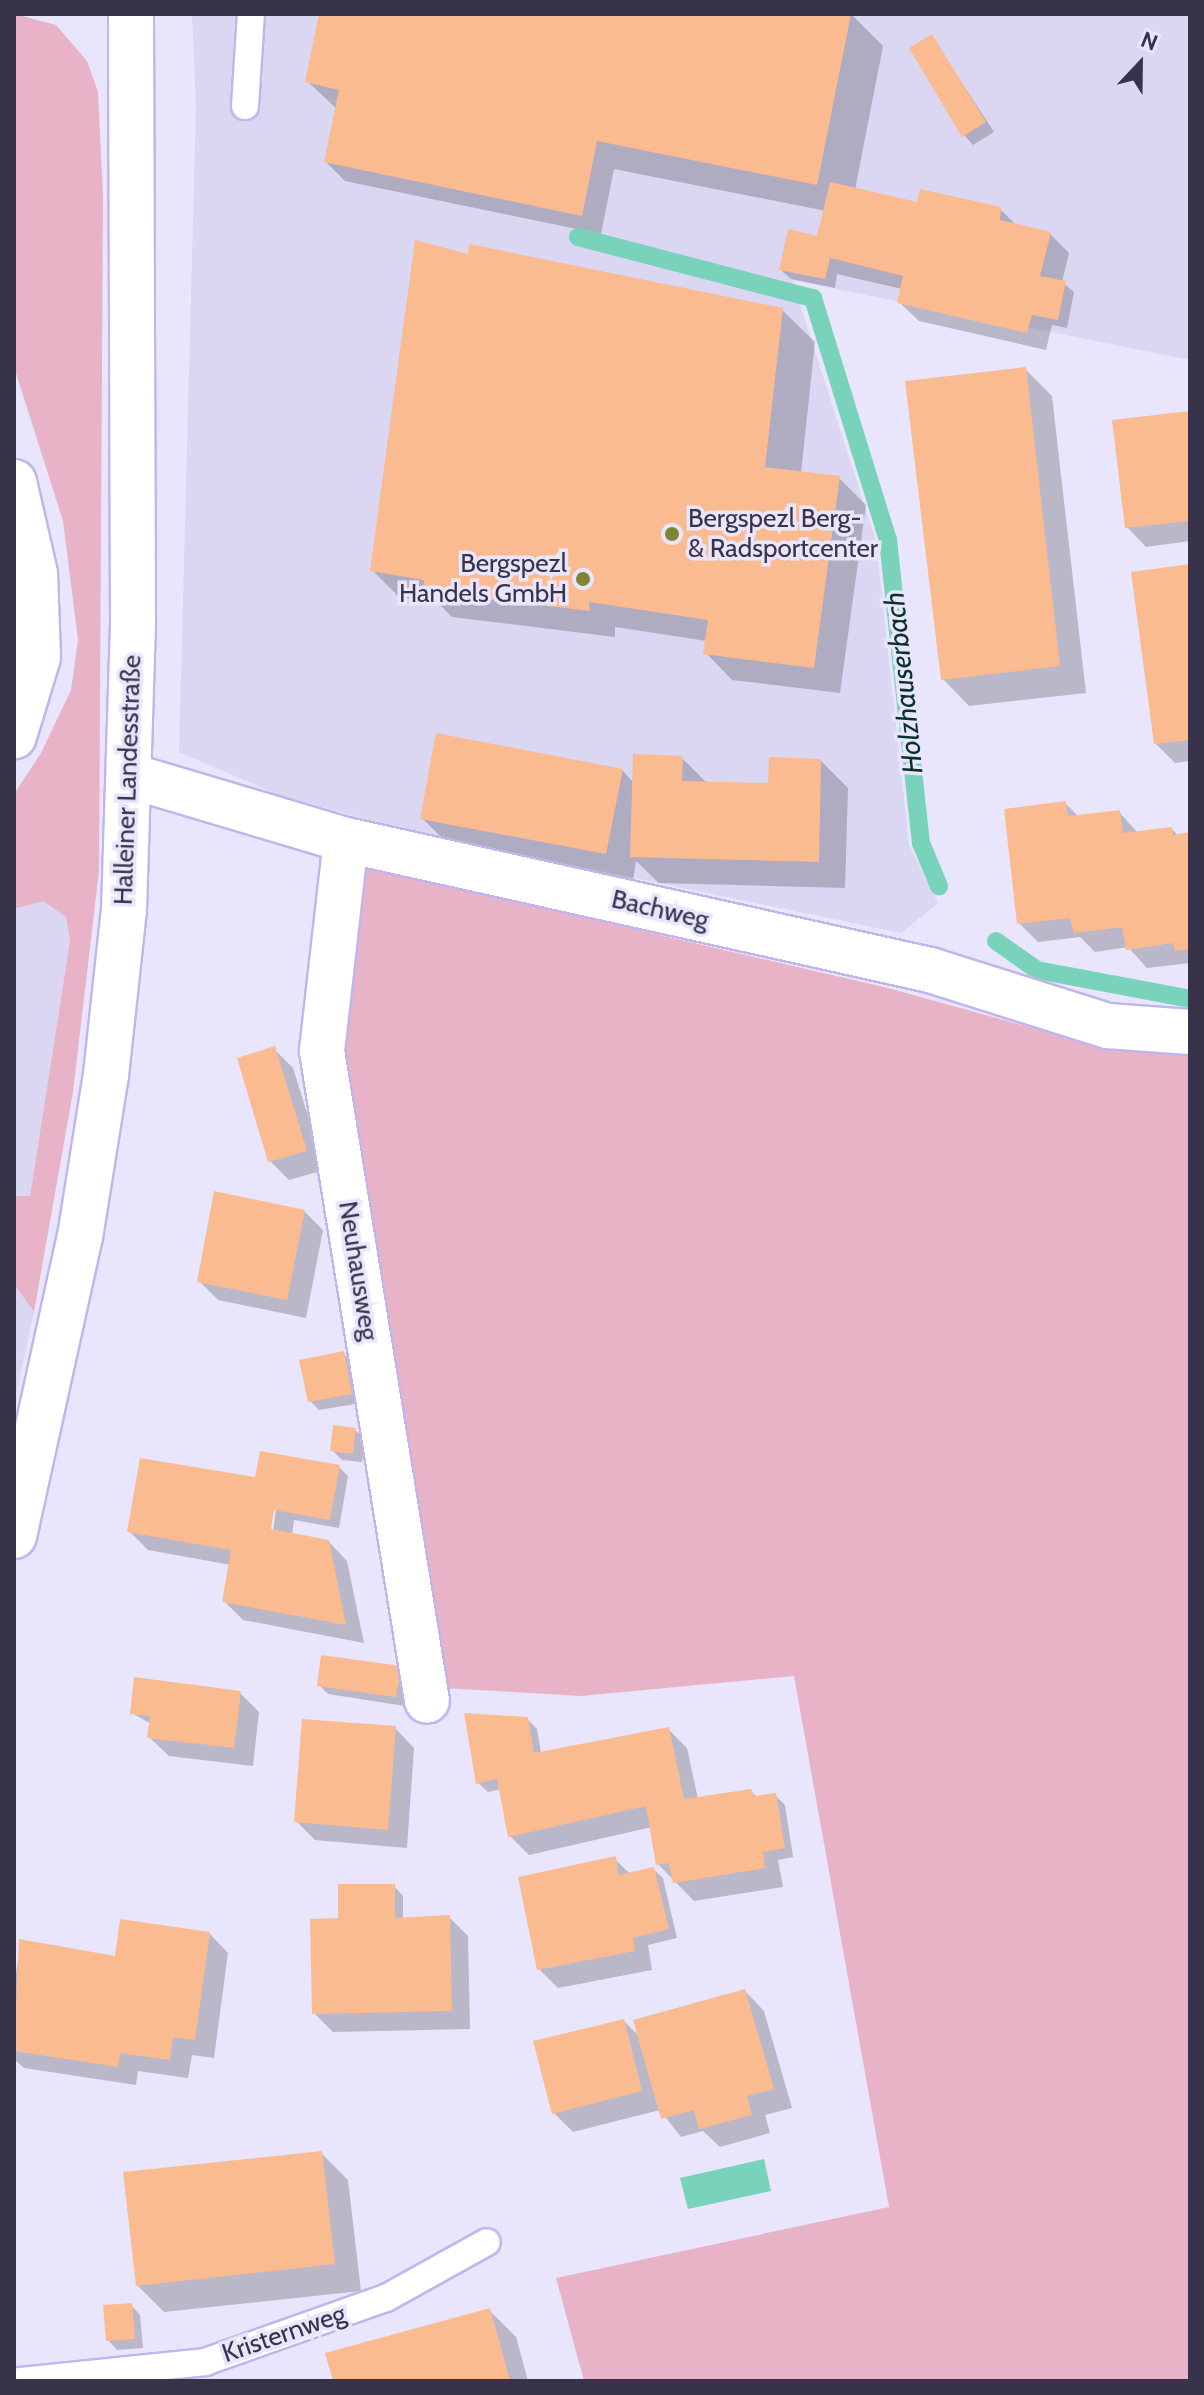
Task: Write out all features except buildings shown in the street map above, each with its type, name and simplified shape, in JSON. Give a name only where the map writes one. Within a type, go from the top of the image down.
[{"type":"street","name":"Halleiner Landesstraße","points":[[14,1536],[77,1251],[106,1075],[124,910],[131,776],[135,147],[131,14]]},
{"type":"street","points":[[14,482],[35,574],[38,657],[14,736]]},
{"type":"street","name":"Bachweg","points":[[131,776],[346,840],[930,970],[1108,1026],[1190,1032]]},
{"type":"street","name":"Neuhausweg","points":[[346,840],[322,1051],[427,1701]]},
{"type":"lane","points":[[245,106],[251,14]]},
{"type":"lane","name":"Kristernweg","points":[[19,2381],[205,2362],[386,2298],[487,2242]]},
{"type":"shaded area","points":[[14,14],[56,25],[87,61],[98,92],[103,197],[99,871],[73,1092],[34,1312],[14,1284],[14,1196],[30,1196],[70,941],[66,917],[43,901],[14,909],[14,794],[41,753],[71,690],[78,640],[63,521],[14,367]]},
{"type":"shaded area","points":[[192,14],[1190,14],[1190,360],[792,280],[876,541],[909,845],[938,903],[901,933],[417,833],[279,795],[179,752],[196,107]]},
{"type":"shaded area","points":[[367,867],[888,988],[1094,1045],[1190,1053],[1190,2381],[584,2381],[556,2278],[889,2207],[794,1676],[581,1696],[444,1688],[335,1057]]},
{"type":"shaded area","points":[[43,900],[66,917],[70,941],[30,1196],[14,1196],[14,909]]},
{"type":"shaded area","points":[[14,1284],[34,1312],[14,1403]]},
{"type":"shaded area","points":[[764,2159],[771,2191],[688,2209],[680,2178]]},
{"type":"waterway","name":"Holzhauserbach","points":[[578,237],[813,298],[888,540],[921,843],[939,886]]},
{"type":"waterway","name":"Holzhauserbach","points":[[996,941],[1037,970],[1190,999]]},
{"type":"place","name":"Bergspezl Berg- & Radsportcenter","points":[[672,534]]},
{"type":"place","name":"Bergspezl Handels GmbH","points":[[583,579]]}]
